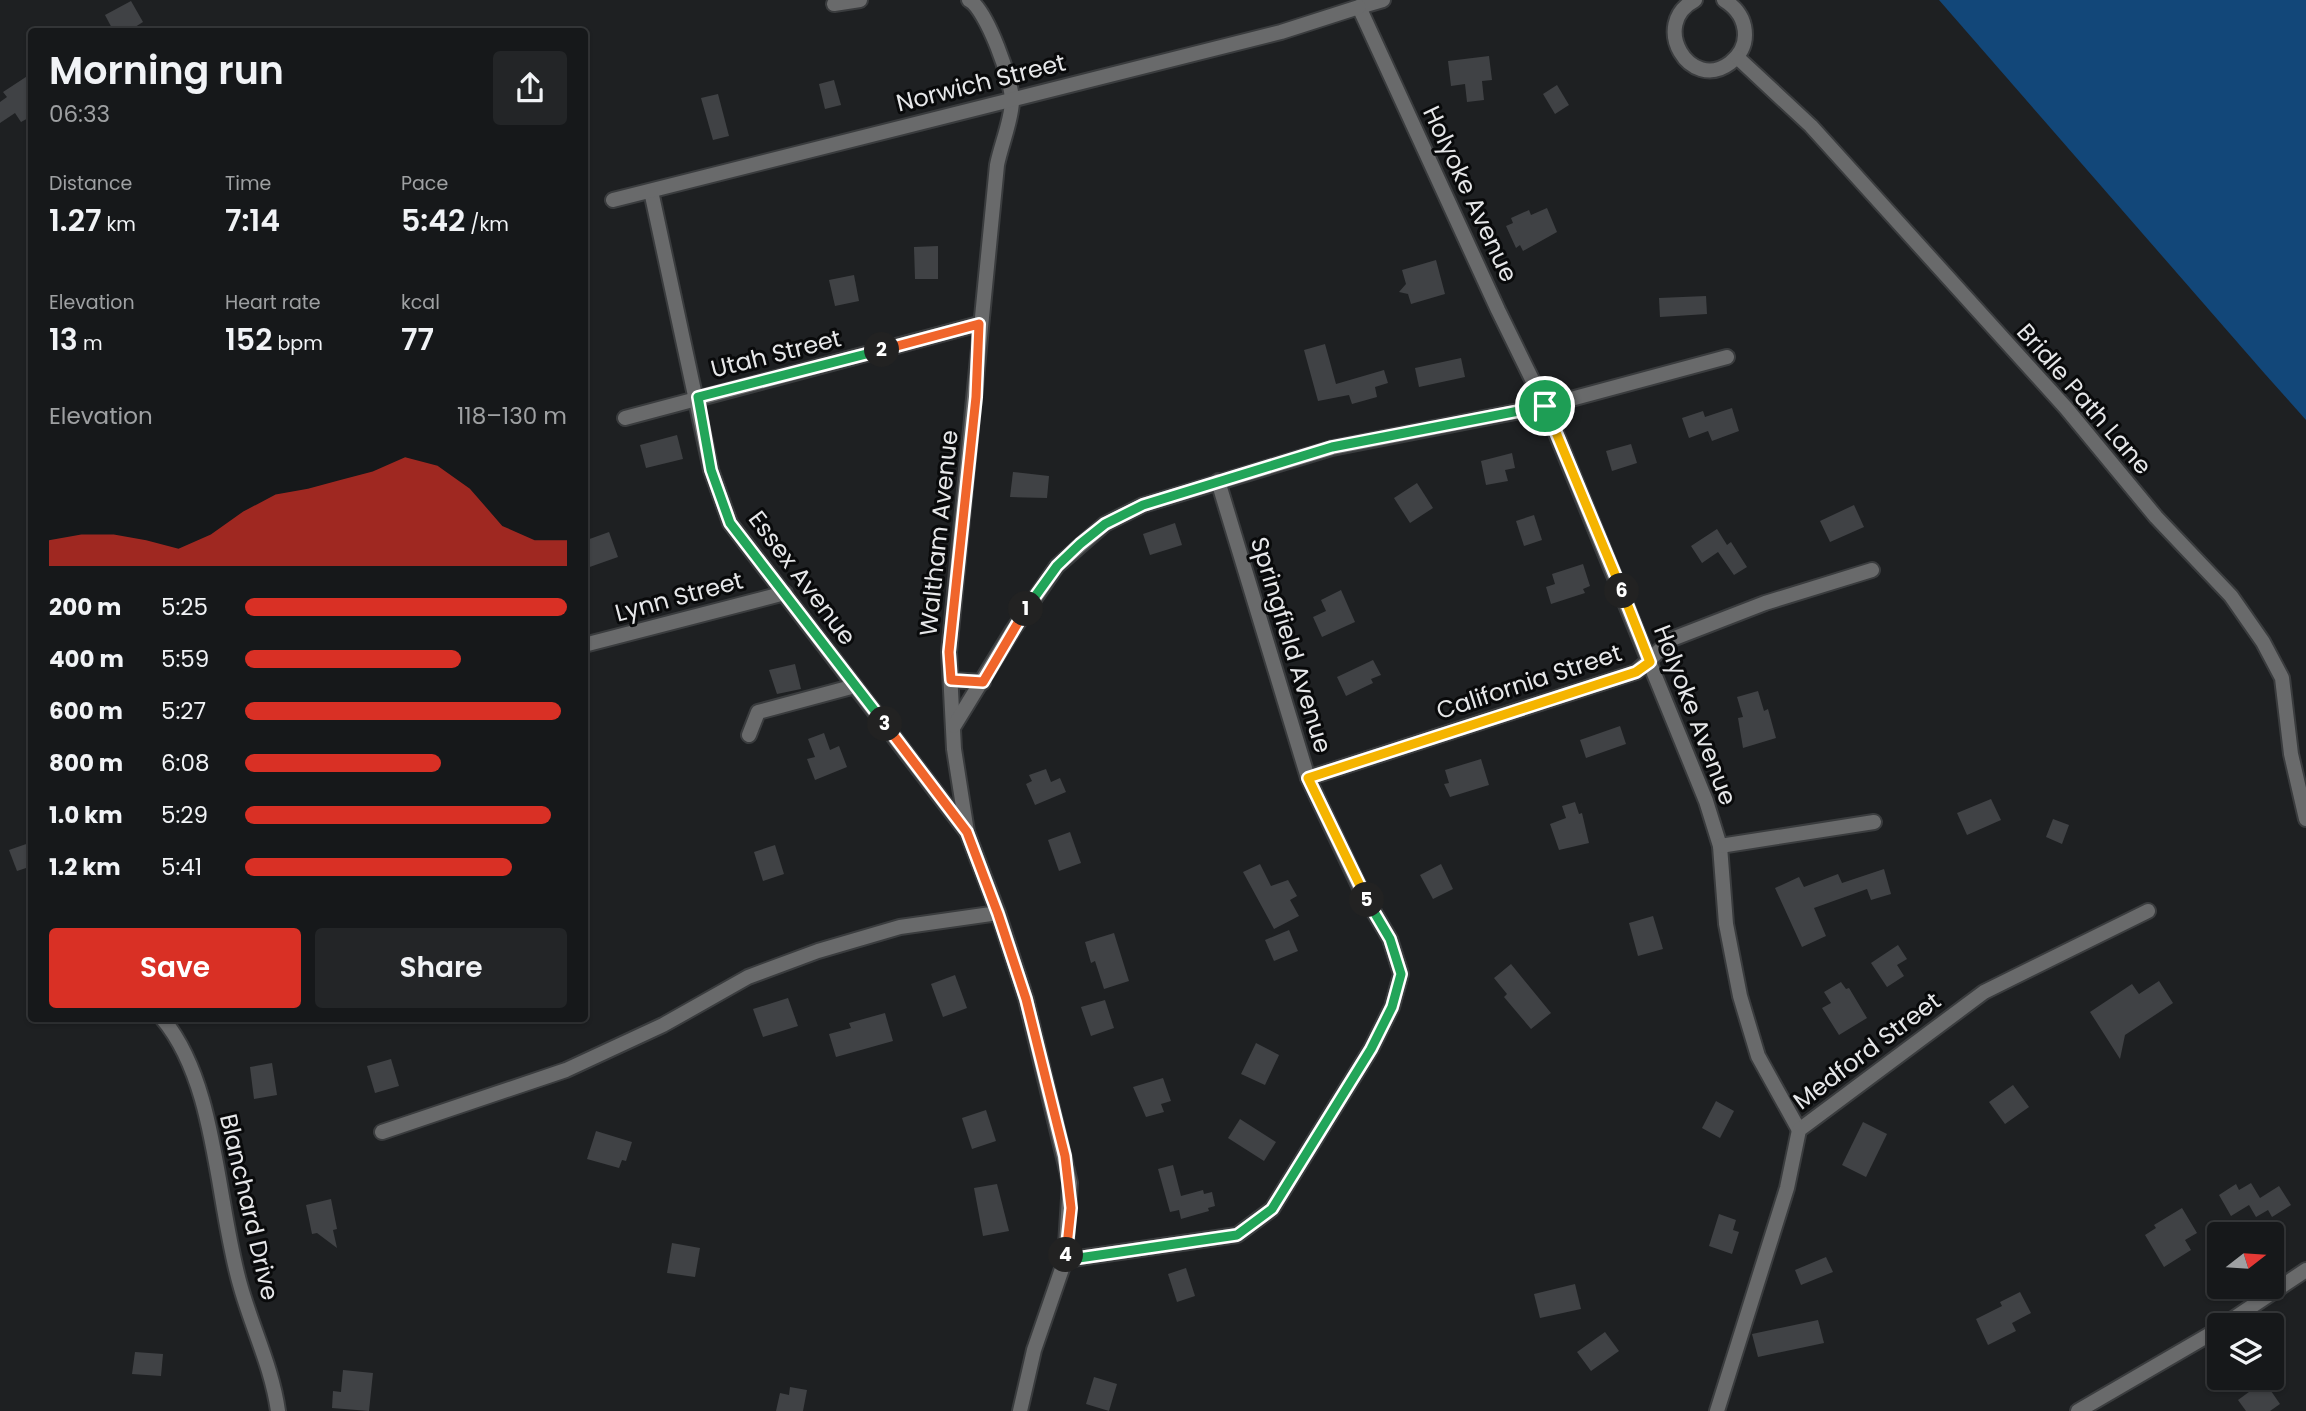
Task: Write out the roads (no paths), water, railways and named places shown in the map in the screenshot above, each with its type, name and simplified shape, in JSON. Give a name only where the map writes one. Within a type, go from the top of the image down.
[{"type":"street","points":[[834,4],[860,0]]},
{"type":"street","points":[[969,0],[976,3],[997,45],[1012,101]]},
{"type":"street","points":[[1359,7],[1383,0]]},
{"type":"street","points":[[1695,0],[1679,13],[1673,39],[1682,57],[1694,66],[1709,70],[1724,67],[1737,57],[1745,43],[1745,24],[1734,6],[1724,0]]},
{"type":"street","name":"Norwich Street","points":[[613,200],[1280,32],[1359,7]]},
{"type":"street","name":"Holyoke Avenue","points":[[1359,7],[1545,406],[1706,801],[1720,846],[1726,924],[1740,996],[1758,1056],[1799,1130]]},
{"type":"street","name":"Bridle Path Lane","points":[[1737,57],[1828,145],[2066,408],[2156,517],[2231,596],[2263,642],[2282,678],[2291,754],[2306,818]]},
{"type":"street","name":"Waltham Avenue","points":[[1012,101],[997,165],[979,324],[976,397],[949,652],[954,749],[967,832],[1026,999],[1065,1156],[1071,1208],[1065,1260],[1034,1350],[1020,1411]]},
{"type":"street","name":"Essex Avenue","points":[[651,191],[698,397],[711,470],[730,523],[967,832]]},
{"type":"street","name":"Utah Street","points":[[625,418],[979,324]]},
{"type":"street","points":[[954,726],[1038,590],[1080,544],[1105,524],[1143,505],[1332,447],[1545,406],[1727,357]]},
{"type":"street","name":"Springfield Avenue","points":[[1065,1260],[1237,1235],[1272,1209],[1371,1049],[1392,1007],[1401,974],[1390,939],[1361,890],[1308,778],[1218,481]]},
{"type":"street","name":"California Street","points":[[1308,778],[1636,672],[1672,639],[1765,603],[1872,570]]},
{"type":"street","name":"Lynn Street","points":[[588,644],[785,593]]},
{"type":"street","points":[[951,680],[983,682]]},
{"type":"street","points":[[749,735],[758,712],[855,686]]},
{"type":"street","points":[[1720,846],[1874,822]]},
{"type":"street","name":"Medford Street","points":[[1717,1411],[1787,1188],[1799,1130],[1984,992],[2148,911]]},
{"type":"street","points":[[382,1132],[566,1070],[663,1025],[748,977],[807,955],[900,927],[998,914]]},
{"type":"street","name":"Blanchard Drive","points":[[165,1022],[178,1038],[198,1085],[233,1257],[273,1379],[278,1411]]},
{"type":"street","points":[[2242,1313],[2306,1270]]},
{"type":"street","points":[[2078,1411],[2207,1336]]}]
